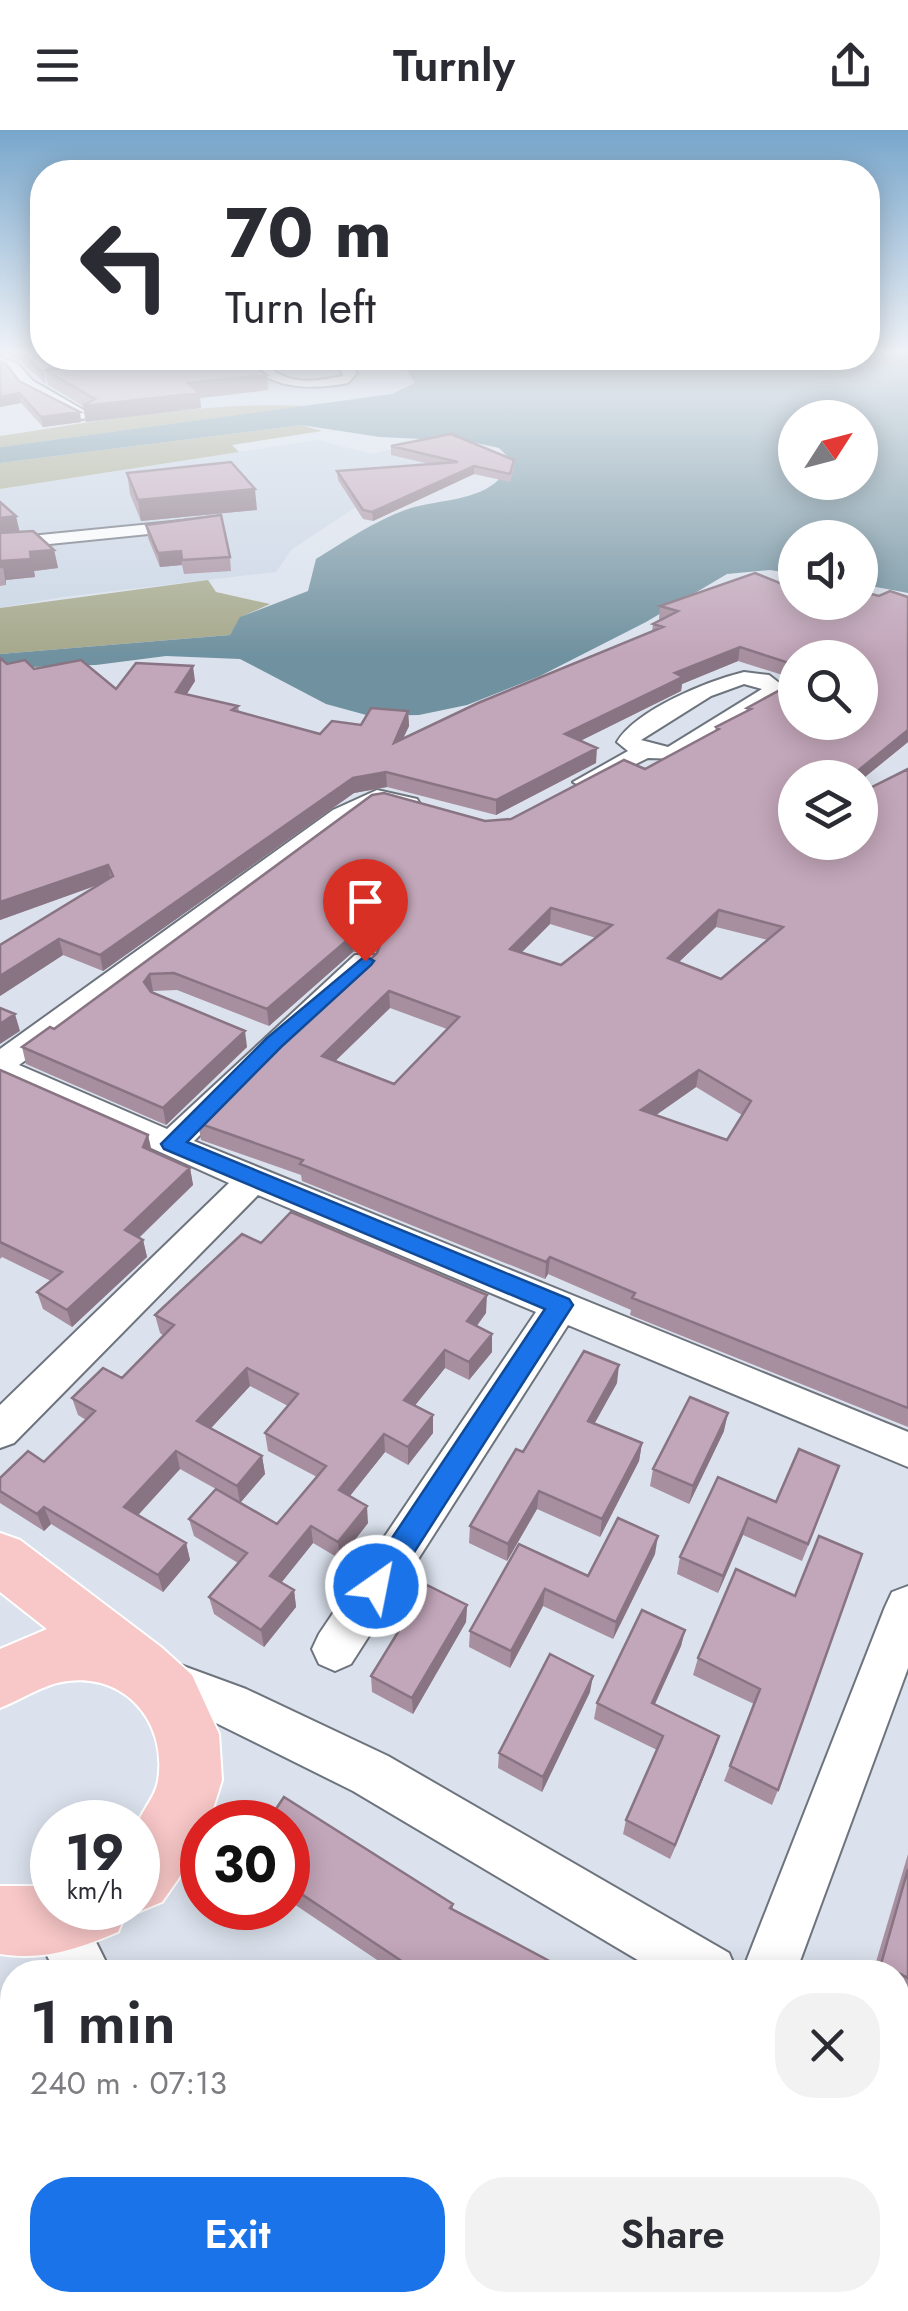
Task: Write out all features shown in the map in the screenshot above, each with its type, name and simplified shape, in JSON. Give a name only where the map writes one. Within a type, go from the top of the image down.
[{"type":"main road","points":[[0,1558],[146,1671],[178,1706],[186,1723],[192,1768],[181,1817],[160,1851]]},
{"type":"main road","points":[[0,1679],[31,1663],[77,1654],[99,1654],[146,1671]]},
{"type":"street","points":[[0,544],[213,523]]},
{"type":"street","points":[[558,796],[645,751],[672,754],[776,689],[756,677],[726,680],[631,737],[628,742],[645,751]]},
{"type":"street","points":[[427,809],[386,798],[364,801],[0,1066],[253,1180],[908,1450]]},
{"type":"street","points":[[172,1144],[274,1043],[365,961]]},
{"type":"street","points":[[238,1028],[274,1043]]},
{"type":"street","points":[[0,1431],[253,1180]]},
{"type":"street","points":[[335,1649],[561,1305]]},
{"type":"street","points":[[775,1960],[908,1607]]},
{"type":"street","points":[[146,1671],[219,1699],[336,1755],[689,1960]]},
{"type":"shaded area","points":[[0,452],[89,452],[0,463]]},
{"type":"shaded area","points":[[242,452],[404,452],[438,460],[415,468],[291,550],[276,572],[0,608],[0,489]]},
{"type":"shaded area","points":[[503,452],[778,452],[778,500],[878,500],[878,452],[908,452],[908,593],[878,587],[878,520],[778,520],[778,571],[727,574],[646,622],[540,676],[467,705],[419,715],[370,716],[326,704],[240,659],[166,656],[96,665],[0,668],[0,654],[230,635],[240,617],[308,591],[316,559],[359,532],[416,507],[485,489],[500,478],[507,456]]},
{"type":"green space","points":[[89,452],[239,452],[0,489],[0,463]]},
{"type":"green space","points":[[208,580],[216,592],[270,604],[241,617],[230,635],[0,654],[0,608]]},
{"type":"building","points":[[415,452],[494,452],[514,460],[510,474],[474,466],[372,512],[363,510],[337,471],[458,462]]},
{"type":"building","points":[[231,462],[255,489],[138,500],[127,473]]},
{"type":"building","points":[[0,502],[16,516],[0,518]]},
{"type":"building","points":[[221,515],[230,557],[182,560],[181,551],[158,553],[146,525]]},
{"type":"building","points":[[33,531],[54,550],[30,552],[31,559],[2,561],[0,567],[0,533]]},
{"type":"building","points":[[755,573],[778,582],[778,620],[878,620],[878,596],[890,591],[908,597],[908,730],[871,760],[778,760],[778,860],[878,860],[878,784],[908,769],[908,1408],[632,1298],[635,1293],[550,1257],[546,1262],[300,1164],[303,1160],[198,1123],[377,953],[381,943],[374,935],[352,936],[267,1009],[174,973],[150,974],[144,982],[151,992],[245,1031],[163,1108],[22,1047],[50,1027],[54,1029],[372,795],[384,793],[485,821],[511,819],[624,760],[645,769],[778,691],[778,740],[878,740],[878,640],[778,640],[778,659],[740,647],[675,673],[683,677],[565,734],[597,748],[496,800],[386,772],[353,778],[100,955],[59,939],[0,976],[0,945],[113,876],[108,865],[0,902],[0,658],[7,664],[25,660],[34,669],[81,660],[116,689],[136,663],[193,666],[176,692],[238,706],[232,710],[320,734],[332,721],[361,725],[371,708],[408,711],[394,743],[478,703],[663,627],[653,624],[678,611],[660,606]],"holes":[[[551,908],[612,925],[561,965],[510,949]],[[719,910],[783,927],[721,979],[668,958]],[[389,991],[459,1017],[394,1084],[322,1056]],[[699,1070],[751,1101],[727,1140],[641,1110]]]},
{"type":"building","points":[[0,1008],[15,1014],[0,1024]]},
{"type":"building","points":[[0,1070],[148,1135],[143,1147],[190,1168],[125,1230],[143,1240],[67,1310],[37,1292],[62,1272],[0,1242]]},
{"type":"building","points":[[291,1212],[487,1295],[467,1321],[492,1334],[469,1362],[445,1350],[404,1400],[433,1415],[408,1447],[384,1434],[339,1490],[367,1506],[338,1542],[311,1526],[270,1576],[294,1590],[261,1630],[209,1597],[247,1553],[189,1519],[216,1489],[277,1524],[326,1466],[265,1433],[298,1394],[247,1368],[197,1421],[262,1456],[237,1486],[176,1451],[124,1507],[186,1543],[158,1575],[44,1507],[37,1514],[0,1491],[0,1478],[28,1451],[44,1462],[95,1411],[72,1398],[103,1368],[122,1378],[174,1325],[155,1315],[242,1234],[261,1243]]},
{"type":"building","points":[[584,1351],[619,1365],[588,1421],[642,1443],[602,1519],[539,1491],[508,1544],[470,1526],[516,1449],[523,1452]]},
{"type":"building","points":[[690,1397],[728,1413],[693,1486],[653,1469]]},
{"type":"building","points":[[799,1449],[839,1466],[808,1544],[748,1518],[723,1576],[680,1557],[718,1477],[776,1502]]},
{"type":"building","points":[[618,1518],[658,1536],[616,1622],[545,1589],[511,1651],[470,1631],[519,1544],[588,1576]]},
{"type":"building","points":[[819,1536],[862,1554],[778,1790],[730,1766],[760,1689],[698,1658],[736,1569],[795,1596]]},
{"type":"building","points":[[427,1585],[467,1605],[412,1698],[371,1676]]},
{"type":"building","points":[[642,1610],[685,1630],[652,1703],[719,1736],[675,1845],[626,1820],[663,1736],[597,1703]]},
{"type":"building","points":[[550,1654],[593,1676],[543,1777],[499,1753]]},
{"type":"building","points":[[310,1813],[453,1904],[450,1908],[548,1960],[400,1960],[310,1900]]},
{"type":"building","points":[[908,1869],[908,1960],[882,1960]]},
{"type":"route","points":[[365,961],[274,1043],[172,1144],[561,1305],[376,1586]]}]
